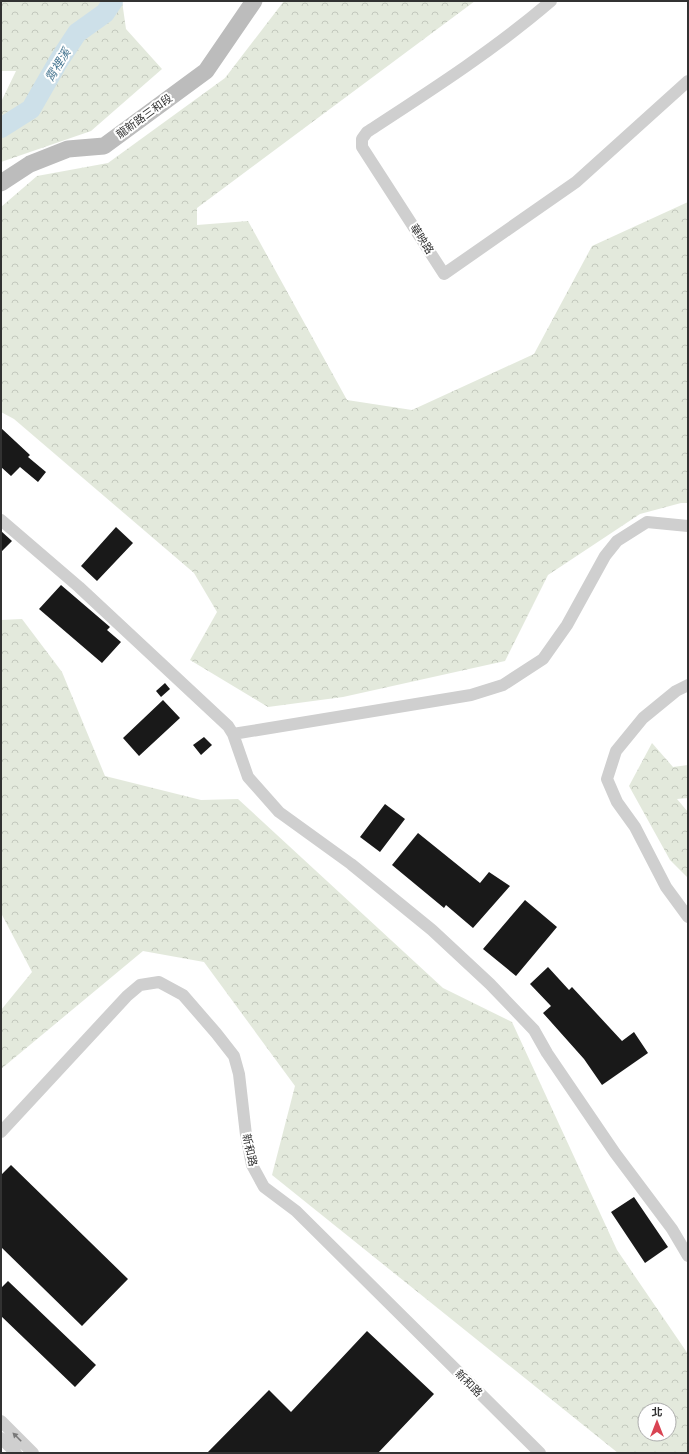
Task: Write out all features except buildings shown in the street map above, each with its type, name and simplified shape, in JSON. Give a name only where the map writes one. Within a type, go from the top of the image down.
[{"type":"street","name":"龍新路三和段","points":[[1,183],[30,164],[68,149],[104,146],[206,71],[254,1]]},
{"type":"street","name":"華映路","points":[[551,1],[531,19],[467,66],[367,132],[362,139],[362,147],[444,274],[576,182],[688,80]]},
{"type":"street","points":[[1,520],[79,587],[228,726],[233,734],[248,777],[279,812],[351,864],[432,930],[490,984],[534,1030],[552,1060],[615,1153],[672,1229],[688,1256]]},
{"type":"street","points":[[233,734],[471,695],[503,685],[543,660],[567,625],[605,556],[617,541],[647,522],[688,526]]},
{"type":"street","points":[[688,685],[676,691],[643,718],[616,751],[607,779],[617,802],[635,827],[666,887],[688,917]]},
{"type":"street","name":"新和路","points":[[1,1132],[127,996],[140,985],[159,982],[183,995],[234,1056],[239,1074],[246,1135],[252,1164],[264,1187],[296,1211],[540,1453]]},
{"type":"street","points":[[1,1421],[33,1453]]},
{"type":"street","points":[[1,1438],[16,1453]]},
{"type":"green space","points":[[1,1],[122,1],[126,29],[162,69],[91,131],[1,162],[1,102],[16,71],[1,71]]},
{"type":"green space","points":[[284,1],[475,1],[197,208],[197,225],[248,221],[347,400],[412,410],[534,354],[592,246],[688,202],[688,503],[681,503],[640,514],[548,575],[505,661],[343,697],[268,707],[190,660],[217,612],[194,573],[14,419],[1,412],[1,207],[37,176],[108,163],[225,78]]},
{"type":"green space","points":[[22,619],[62,672],[105,776],[201,800],[238,799],[443,988],[512,1022],[617,1250],[688,1354],[688,1453],[618,1453],[272,1175],[295,1086],[204,962],[143,951],[1,1069],[1,1010],[32,972],[1,913],[1,620]]},
{"type":"green space","points":[[652,743],[673,767],[688,765],[688,798],[677,799],[688,812],[688,878],[670,860],[629,786]]},
{"type":"waterway","name":"霄裡溪","points":[[1,128],[31,109],[58,62],[77,33],[105,13],[113,1]]}]
